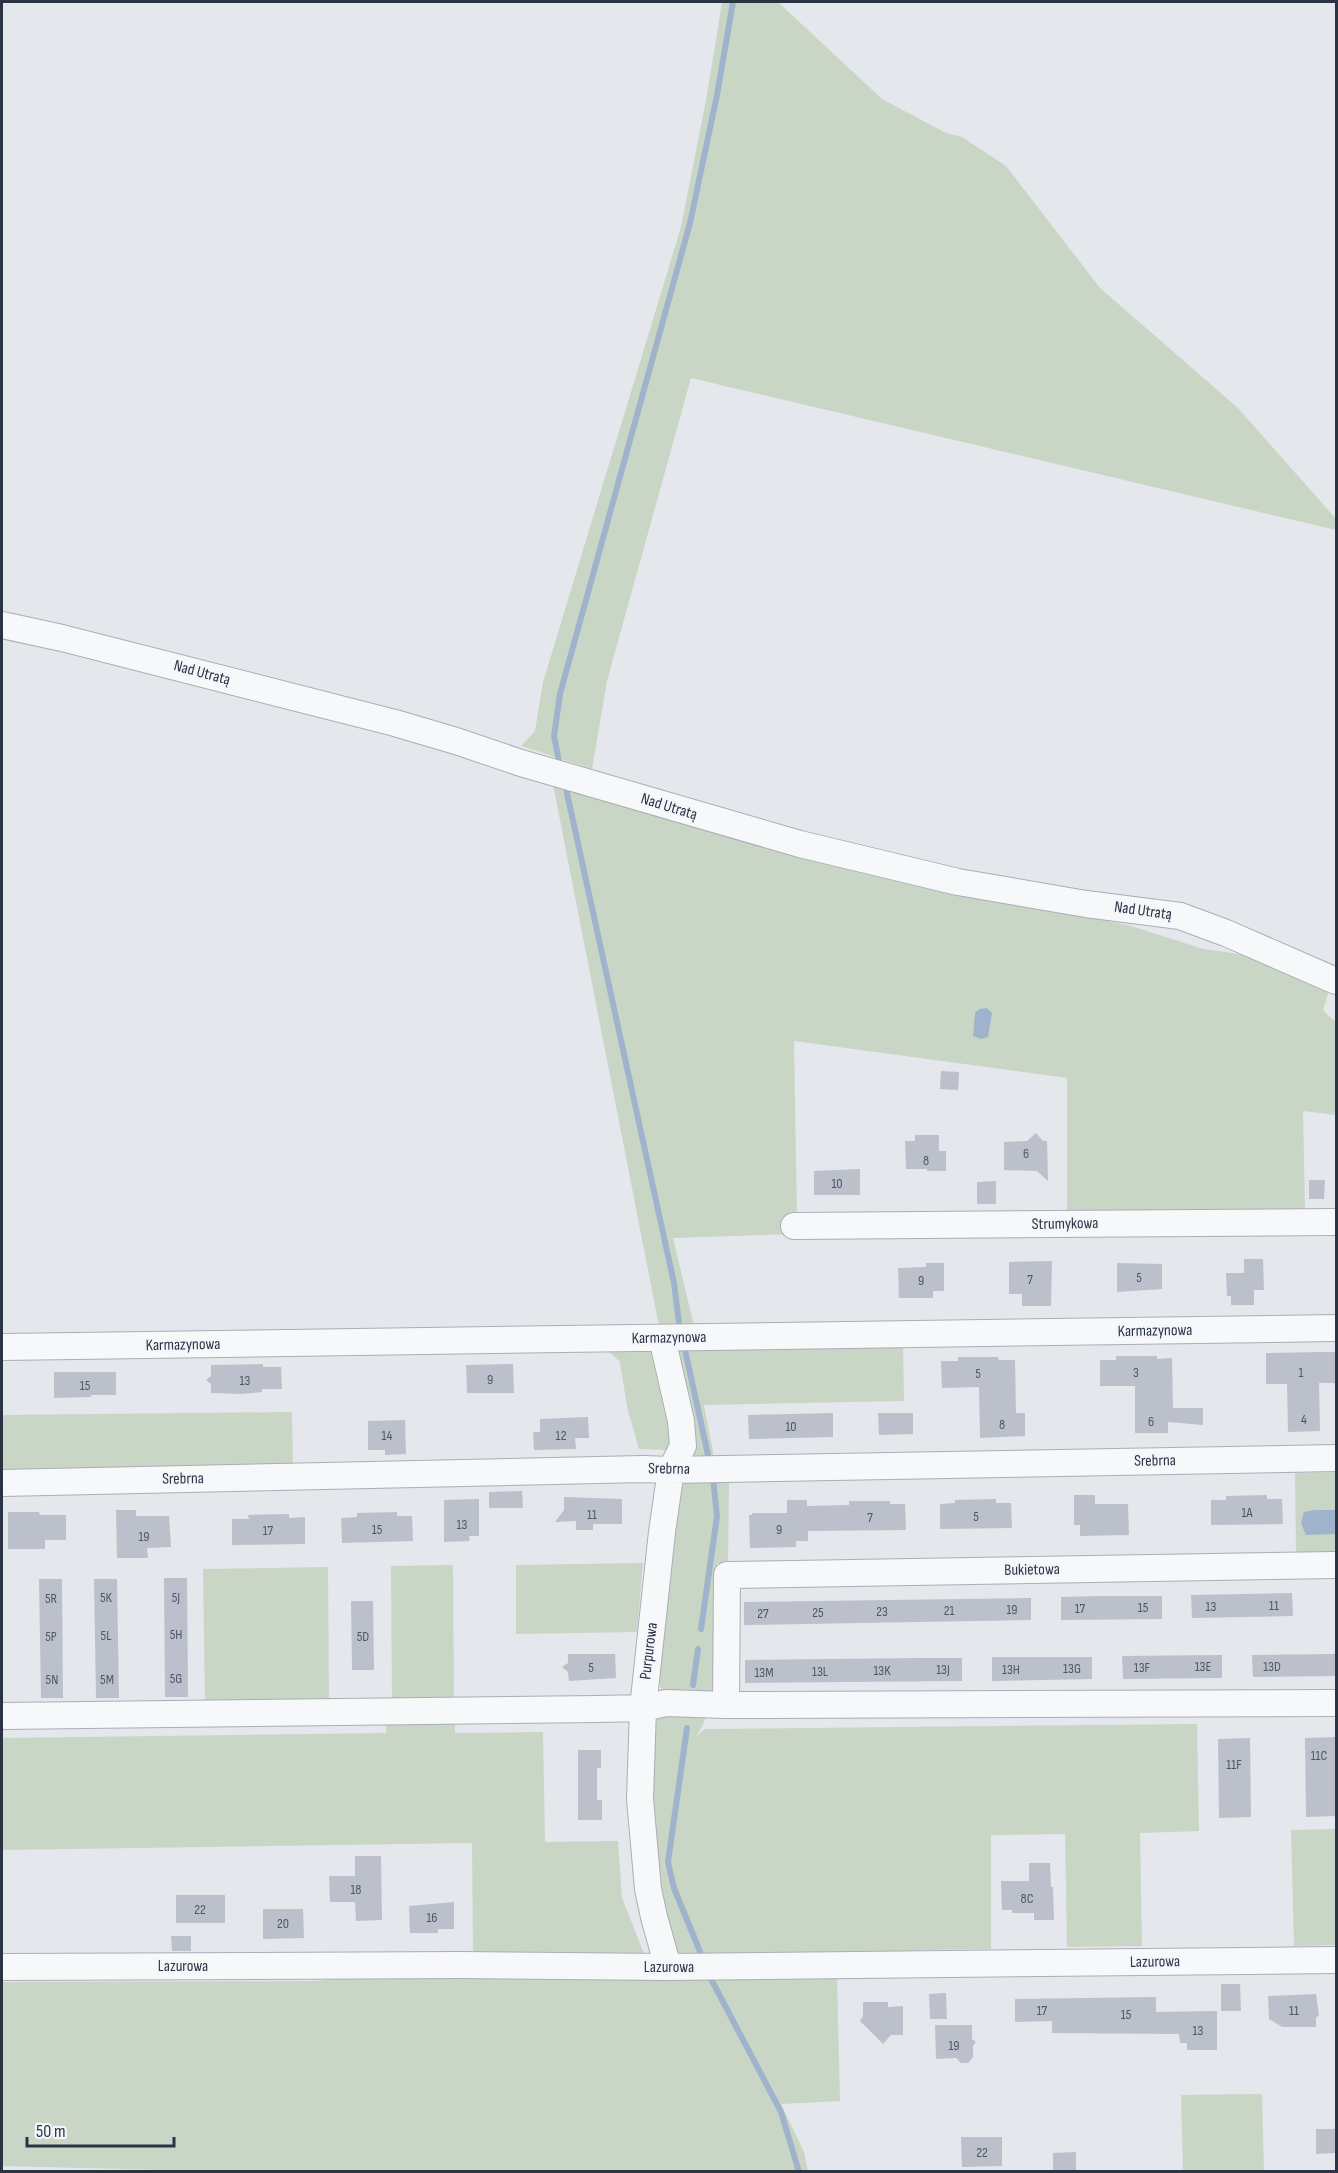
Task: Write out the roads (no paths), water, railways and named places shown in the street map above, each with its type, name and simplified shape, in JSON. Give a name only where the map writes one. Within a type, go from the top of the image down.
[{"type":"street","name":"Nad Utratą","points":[[2,625],[74,640],[395,723],[521,763],[800,844],[957,882],[1086,904],[1180,916],[1226,933],[1336,981]]},
{"type":"street","name":"Strumykowa","points":[[794,1227],[1336,1222]]},
{"type":"street","name":"Karmazynowa","points":[[2,1347],[1336,1328]]},
{"type":"street","name":"Purpurowa","points":[[662,1338],[681,1421],[683,1446],[671,1470],[662,1532],[643,1708],[640,1799],[643,1847],[654,1917],[669,1967]]},
{"type":"street","name":"Srebrna","points":[[2,1483],[643,1468],[671,1470],[1336,1458]]},
{"type":"street","name":"Bukietowa","points":[[726,1705],[727,1575],[1336,1565]]},
{"type":"street","points":[[2,1716],[643,1708],[666,1703],[726,1705],[1336,1703]]},
{"type":"street","name":"Lazurowa","points":[[2,1967],[461,1965],[669,1967],[1336,1960]]},
{"type":"water","points":[[987,1008],[992,1013],[988,1037],[981,1039],[973,1036],[975,1013],[979,1009]]},
{"type":"water","points":[[1336,1510],[1336,1534],[1306,1535],[1301,1523],[1304,1512]]},
{"type":"waterway","points":[[559,761],[554,736],[560,694],[690,223],[717,95],[733,2]]},
{"type":"waterway","points":[[565,784],[674,1283],[679,1323]]},
{"type":"waterway","points":[[685,1350],[708,1455]]},
{"type":"waterway","points":[[701,1629],[717,1516],[713,1478]]},
{"type":"waterway","points":[[693,1685],[698,1649]]},
{"type":"waterway","points":[[687,1728],[668,1862],[674,1888],[703,1959]]},
{"type":"waterway","points":[[710,1977],[781,2112],[799,2172]]}]
